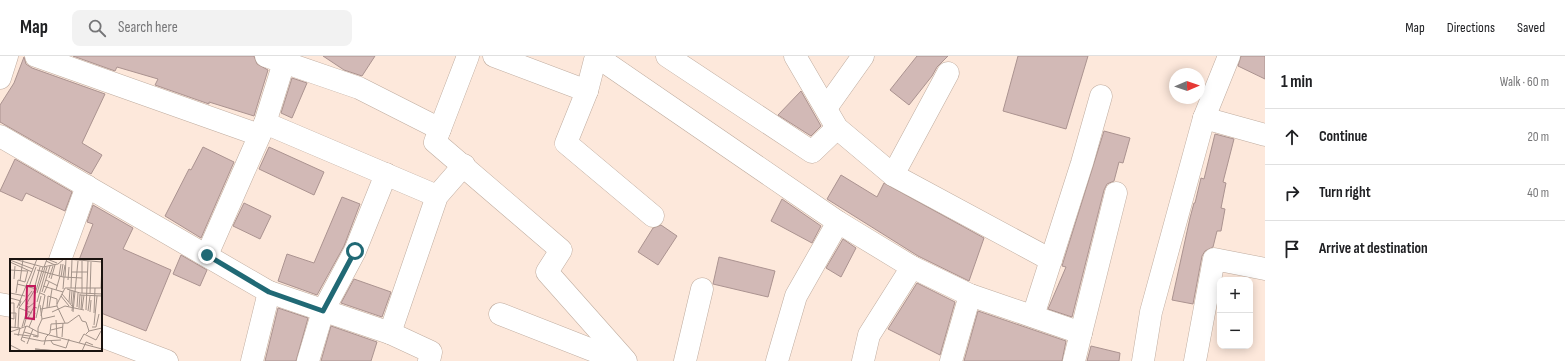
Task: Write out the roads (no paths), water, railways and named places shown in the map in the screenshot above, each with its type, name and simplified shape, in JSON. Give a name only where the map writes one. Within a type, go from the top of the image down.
[{"type":"street","points":[[0,78],[7,56]]},
{"type":"street","points":[[36,56],[262,129],[386,174],[436,196]]},
{"type":"street","points":[[468,56],[435,142],[464,165],[562,250],[547,272],[626,361]]},
{"type":"street","points":[[494,56],[587,91]]},
{"type":"street","points":[[653,216],[566,143],[587,91],[596,56],[838,222],[912,267],[970,295],[1081,333]]},
{"type":"street","points":[[667,56],[812,152],[837,128]]},
{"type":"street","points":[[795,56],[837,128],[893,175],[1051,260]]},
{"type":"street","points":[[826,108],[863,56]]},
{"type":"street","points":[[1143,361],[1151,312],[1204,118],[1229,56]]},
{"type":"street","points":[[207,255],[262,129],[278,58],[359,88],[440,129]]},
{"type":"street","points":[[893,175],[948,73]]},
{"type":"street","points":[[1033,316],[1082,163],[1101,96]]},
{"type":"street","points":[[1204,118],[1265,135]]},
{"type":"street","points":[[0,136],[269,292],[390,333],[430,352],[429,361]]},
{"type":"street","points":[[390,333],[436,196],[464,165]]},
{"type":"street","points":[[308,361],[323,311],[355,251],[386,174]]},
{"type":"street","points":[[60,259],[87,186]]},
{"type":"street","points":[[1074,361],[1116,193]]},
{"type":"street","points":[[777,361],[796,296],[838,222]]},
{"type":"street","points":[[1195,361],[1214,259],[1265,269]]},
{"type":"street","points":[[863,361],[869,335],[912,267]]},
{"type":"street","points":[[685,361],[702,289]]},
{"type":"street","points":[[252,361],[269,292]]},
{"type":"street","points":[[951,361],[970,295]]},
{"type":"street","points":[[0,304],[10,306]]},
{"type":"street","points":[[500,314],[620,361]]},
{"type":"street","points":[[102,336],[167,361]]}]
